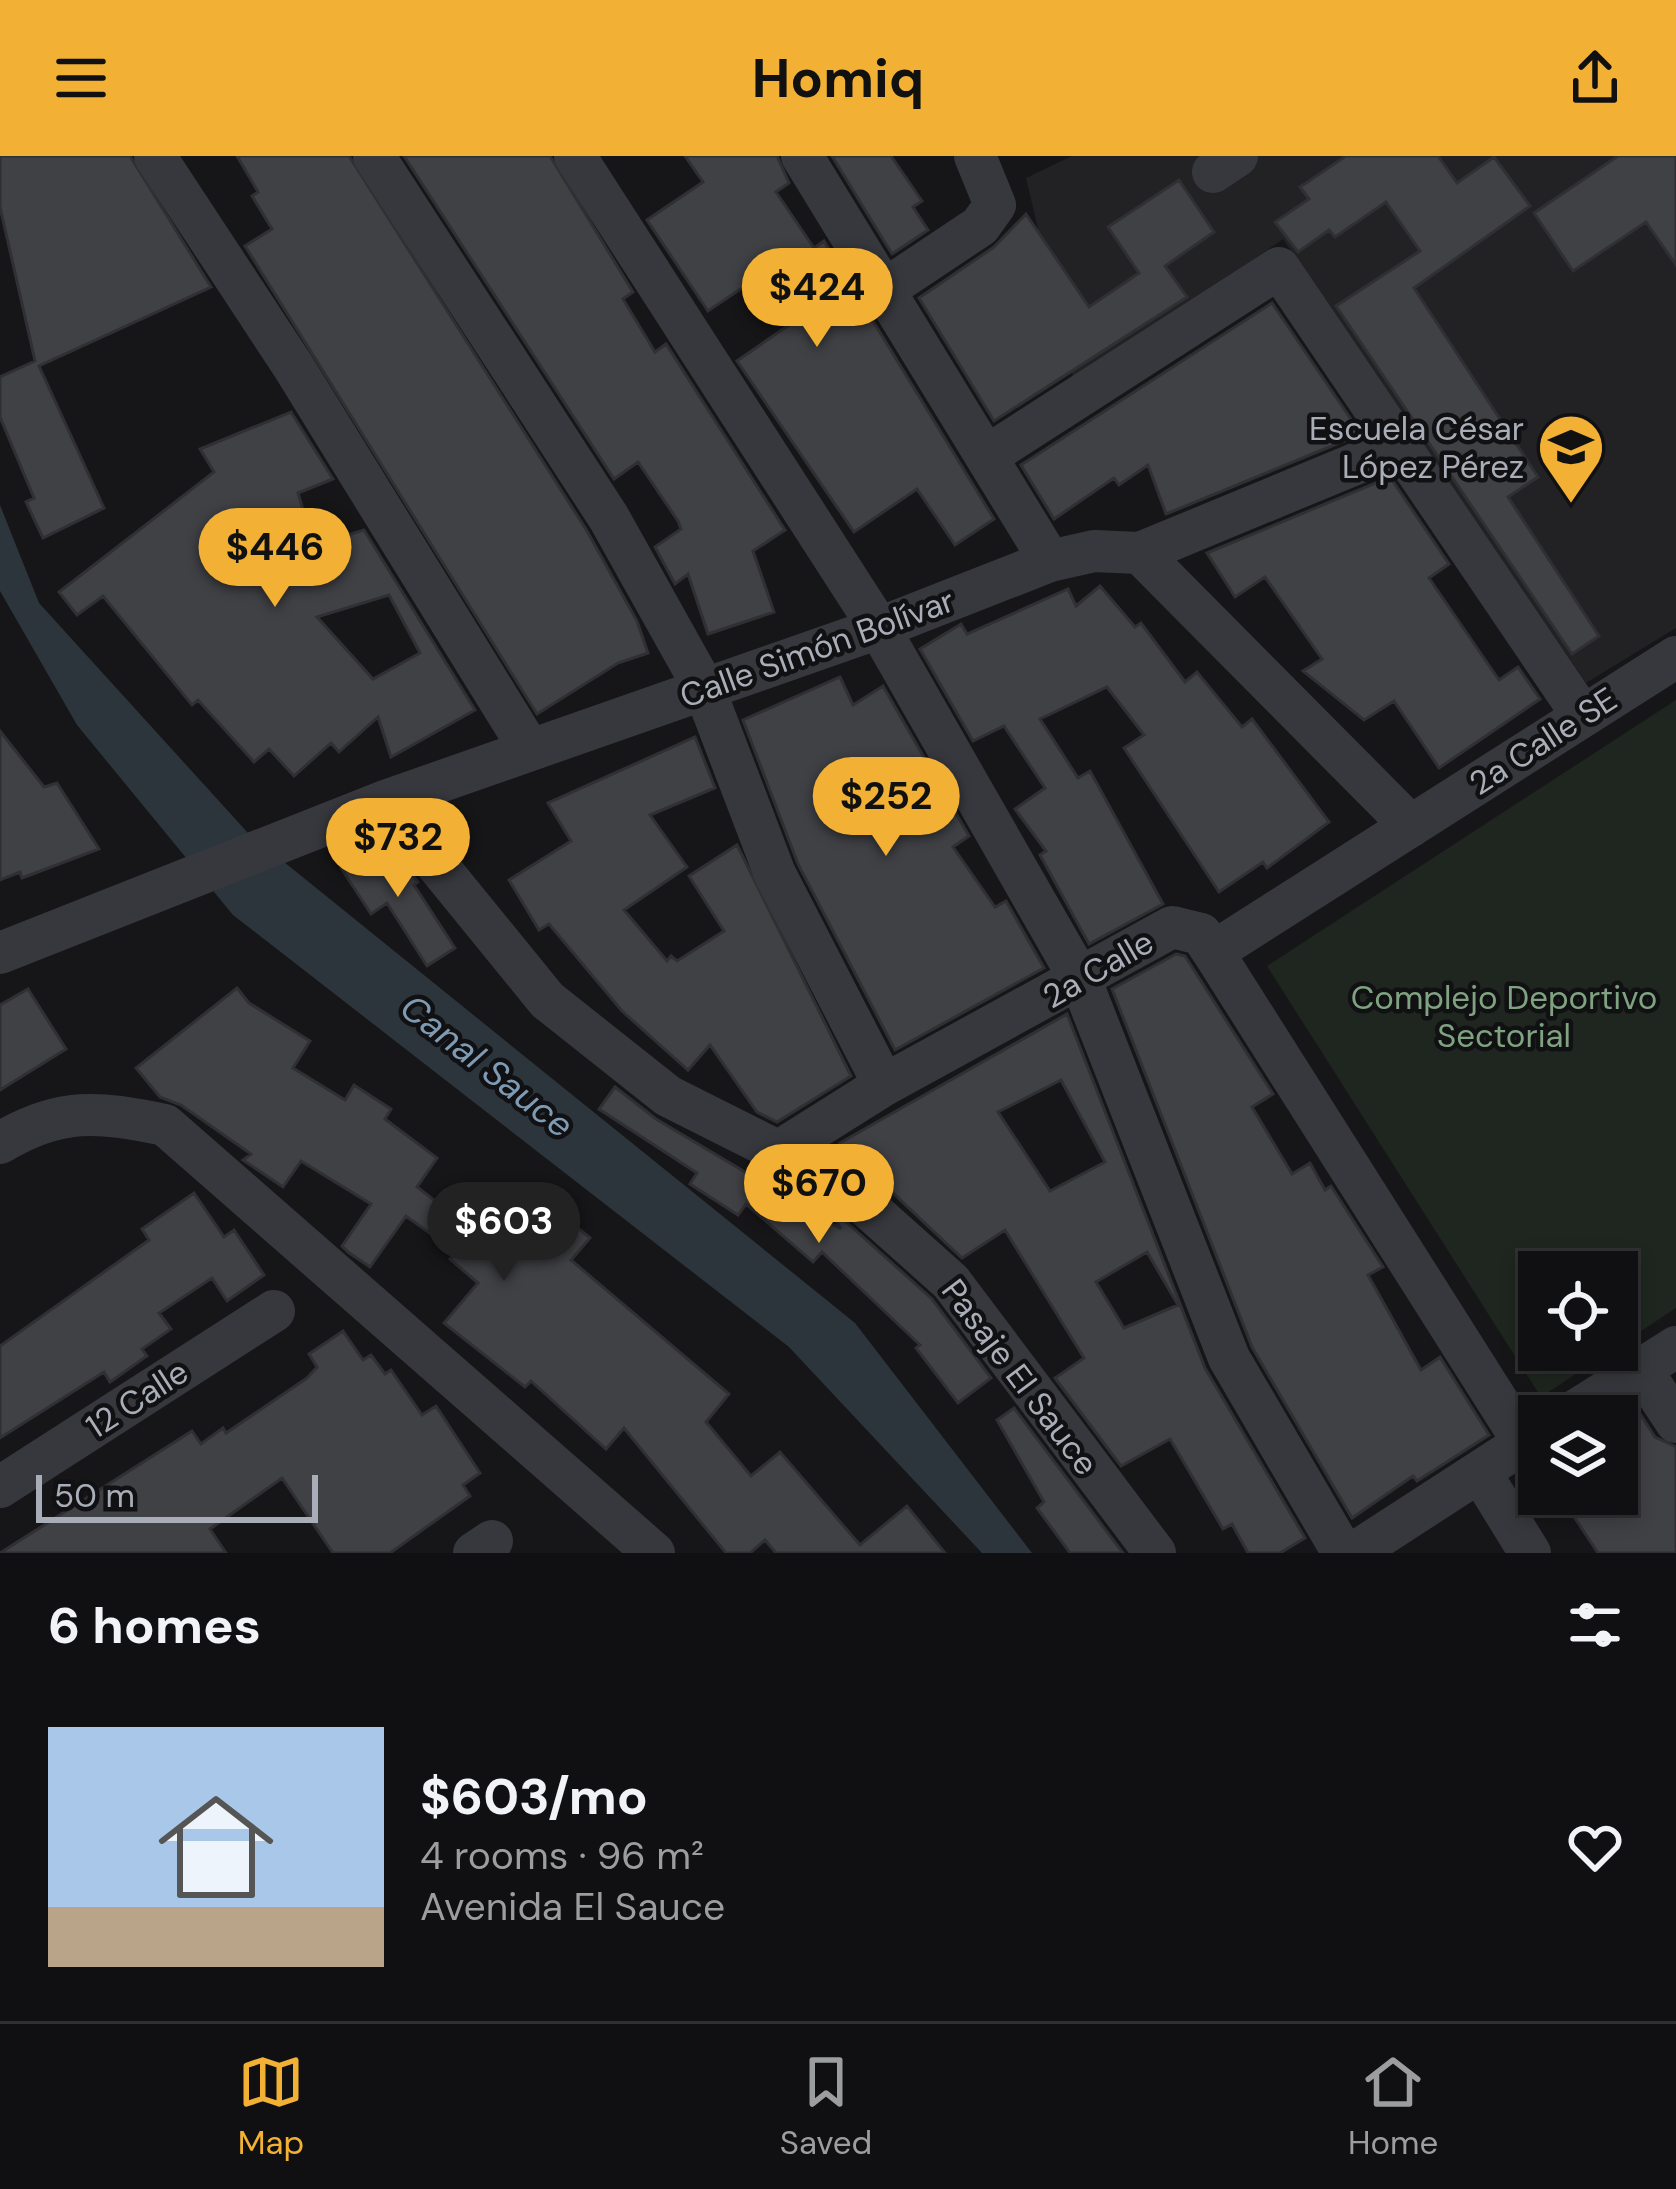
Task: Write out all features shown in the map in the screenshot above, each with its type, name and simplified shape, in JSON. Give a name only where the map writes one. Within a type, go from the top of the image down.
[{"type":"street","points":[[155,156],[293,366],[530,750]]},
{"type":"street","points":[[374,156],[609,518],[704,688],[775,874],[884,1085]]},
{"type":"street","points":[[575,156],[879,628],[1081,982],[1229,1358],[1342,1553]]},
{"type":"street","points":[[802,156],[1050,561]]},
{"type":"street","points":[[887,288],[980,226],[994,205],[975,156]]},
{"type":"street","points":[[987,456],[1280,268],[1582,716]]},
{"type":"street","points":[[1400,445],[1140,553],[1411,826],[1213,952],[1518,1417]]},
{"type":"street","name":"Calle Simón Bolívar","points":[[0,953],[367,808],[879,628],[1050,561],[1094,551],[1140,553]]},
{"type":"street","name":"2a Calle SE","points":[[1411,826],[1676,657]]},
{"type":"street","name":"Pasaje El Sauce","points":[[367,808],[547,1000],[668,1096],[838,1182],[951,1282],[1155,1553]]},
{"type":"street","name":"2a Calle","points":[[776,1153],[884,1085],[1081,982],[1172,927],[1201,934],[1213,952]]},
{"type":"street","points":[[0,1143],[38,1120],[102,1112],[165,1125],[654,1553]]},
{"type":"street","name":"12 Calle","points":[[0,1487],[274,1312]]},
{"type":"street","points":[[1600,1395],[1658,1358],[1676,1421]]},
{"type":"street","points":[[1354,1553],[1518,1447]]},
{"type":"street","points":[[1480,1472],[1531,1553]]},
{"type":"shaded area","name":"Escuela César López Pérez","points":[[1072,156],[1676,156],[1676,628],[1586,683],[1283,239],[1075,385],[1026,178]]},
{"type":"green space","name":"Complejo Deportivo Sectorial","points":[[1676,700],[1676,1308],[1638,1333],[1638,1251],[1518,1251],[1518,1361],[1267,966]]},
{"type":"green space","name":"Complejo Deportivo Sectorial","points":[[1524,1371],[1580,1371],[1544,1395]]},
{"type":"water","name":"Canal Sauce","points":[[0,505],[39,603],[248,833],[855,1323],[1032,1553],[982,1553],[789,1347],[233,915],[77,725],[0,591]]},
{"type":"building","points":[[0,156],[130,156],[211,287],[39,366],[104,508],[43,538],[26,502],[34,498],[0,417],[0,377],[35,361],[0,207]]},
{"type":"building","points":[[237,156],[349,156],[587,531],[637,621],[648,653],[618,663],[537,714],[245,246],[272,229],[252,196],[258,192]]},
{"type":"building","points":[[404,156],[550,156],[633,292],[623,299],[655,352],[666,344],[785,530],[753,551],[774,612],[708,634],[688,574],[675,584],[655,547],[681,529],[678,521],[638,462],[614,479]]},
{"type":"building","points":[[685,156],[777,156],[789,183],[776,192],[814,248],[824,241],[994,519],[955,545],[917,489],[854,532],[737,361],[802,316],[770,269],[708,311],[647,220],[703,182]]},
{"type":"building","points":[[832,156],[891,156],[922,201],[913,207],[928,230],[892,254]]},
{"type":"building","points":[[1346,156],[1438,156],[1457,183],[1494,157],[1530,206],[1414,288],[1538,477],[1508,497],[1599,636],[1572,654],[1336,306],[1420,251],[1386,202],[1335,237],[1329,230],[1298,252],[1275,222],[1309,199],[1300,187]]},
{"type":"building","points":[[1618,156],[1676,156],[1676,265],[1646,222],[1573,271],[1534,213]]},
{"type":"building","points":[[1179,180],[1214,232],[1165,266],[1187,297],[994,421],[919,298],[994,247],[1026,214],[1089,307],[1139,273],[1108,227]]},
{"type":"building","points":[[1272,303],[1361,434],[1166,514],[1148,465],[1119,485],[1114,478],[1054,519],[1021,465]]},
{"type":"building","points":[[291,412],[333,479],[298,493],[314,545],[364,530],[475,710],[391,757],[378,717],[339,752],[331,743],[294,776],[269,749],[254,762],[198,700],[192,705],[103,596],[77,615],[59,592],[214,472],[200,449]],"holes":[[[389,595],[420,653],[373,679],[317,617]]]},
{"type":"building","points":[[1390,477],[1449,564],[1429,578],[1499,680],[1518,667],[1540,699],[1439,768],[1394,701],[1364,720],[1303,671],[1322,659],[1265,577],[1235,597],[1207,553]]},
{"type":"building","points":[[1100,586],[1135,627],[1141,623],[1185,682],[1197,672],[1242,727],[1252,719],[1329,822],[1267,868],[1263,862],[1219,892],[1124,748],[1144,735],[1107,687],[1040,719],[1078,778],[1090,771],[1163,904],[1089,944],[1040,855],[1046,851],[1015,809],[1045,788],[1004,726],[973,741],[920,649],[961,624],[967,634],[1068,589],[1076,606]]},
{"type":"building","points":[[840,677],[853,705],[883,686],[969,836],[953,847],[995,907],[1006,901],[1044,968],[895,1050],[798,864],[743,720]]},
{"type":"building","points":[[0,731],[44,787],[57,783],[99,849],[22,878],[20,872],[0,880]]},
{"type":"building","points":[[695,737],[715,788],[650,815],[687,867],[624,910],[667,961],[671,956],[677,961],[724,931],[689,876],[737,845],[851,1076],[777,1122],[757,1112],[710,1045],[688,1070],[622,1011],[549,924],[539,930],[509,880],[571,841],[548,803]]},
{"type":"building","points":[[377,845],[382,852],[390,847],[418,882],[414,885],[455,948],[427,966],[387,903],[371,914],[341,868]]},
{"type":"building","points":[[1176,954],[1185,956],[1273,1094],[1252,1107],[1292,1174],[1310,1163],[1325,1190],[1331,1186],[1383,1267],[1368,1275],[1421,1370],[1440,1357],[1489,1435],[1417,1481],[1413,1476],[1352,1518],[1252,1347],[1112,989]]},
{"type":"building","points":[[237,988],[249,1003],[310,1041],[293,1068],[345,1100],[354,1085],[391,1109],[385,1119],[437,1158],[417,1187],[503,1253],[546,1201],[590,1238],[571,1260],[729,1394],[706,1422],[751,1476],[780,1452],[860,1545],[907,1506],[945,1553],[776,1553],[765,1540],[750,1553],[726,1553],[624,1428],[606,1449],[531,1381],[525,1387],[444,1323],[478,1283],[450,1259],[456,1252],[406,1216],[370,1267],[348,1252],[342,1246],[371,1204],[301,1161],[283,1187],[243,1160],[251,1154],[181,1105],[160,1097],[136,1068]]},
{"type":"building","points":[[28,989],[66,1049],[0,1090],[0,1005]]},
{"type":"building","points":[[1067,1014],[1205,1368],[1305,1538],[1280,1553],[1248,1553],[1232,1524],[1223,1529],[1170,1439],[1121,1466],[1055,1378],[1084,1358],[1005,1230],[962,1258],[840,1143]],"holes":[[[1061,1080],[1105,1162],[1050,1191],[998,1112]],[[1147,1252],[1178,1305],[1124,1328],[1096,1282]]]},
{"type":"building","points":[[615,1087],[656,1119],[841,1229],[825,1203],[932,1299],[991,1378],[958,1403],[916,1348],[920,1345],[822,1252],[813,1262],[746,1204],[738,1215],[690,1184],[697,1173],[599,1109]]},
{"type":"building","points":[[194,1193],[224,1237],[234,1230],[264,1275],[227,1301],[212,1278],[159,1313],[171,1329],[142,1349],[147,1356],[110,1382],[104,1372],[0,1438],[0,1346],[149,1240],[142,1229]]},
{"type":"building","points":[[343,1331],[363,1360],[371,1355],[385,1374],[391,1370],[422,1415],[436,1406],[480,1473],[463,1485],[470,1496],[390,1553],[333,1553],[282,1478],[210,1529],[226,1553],[0,1553],[192,1431],[201,1444],[223,1428],[226,1433],[307,1378],[317,1367],[309,1354]]},
{"type":"building","points":[[1014,1408],[1123,1553],[1070,1553],[1037,1508],[1044,1502],[997,1420]]},
{"type":"building","points":[[1638,1411],[1655,1437],[1676,1447],[1676,1553],[1598,1553],[1573,1515],[1638,1515]]},
{"type":"place","name":"Escuela César López Pérez","points":[[1571,506]]}]
